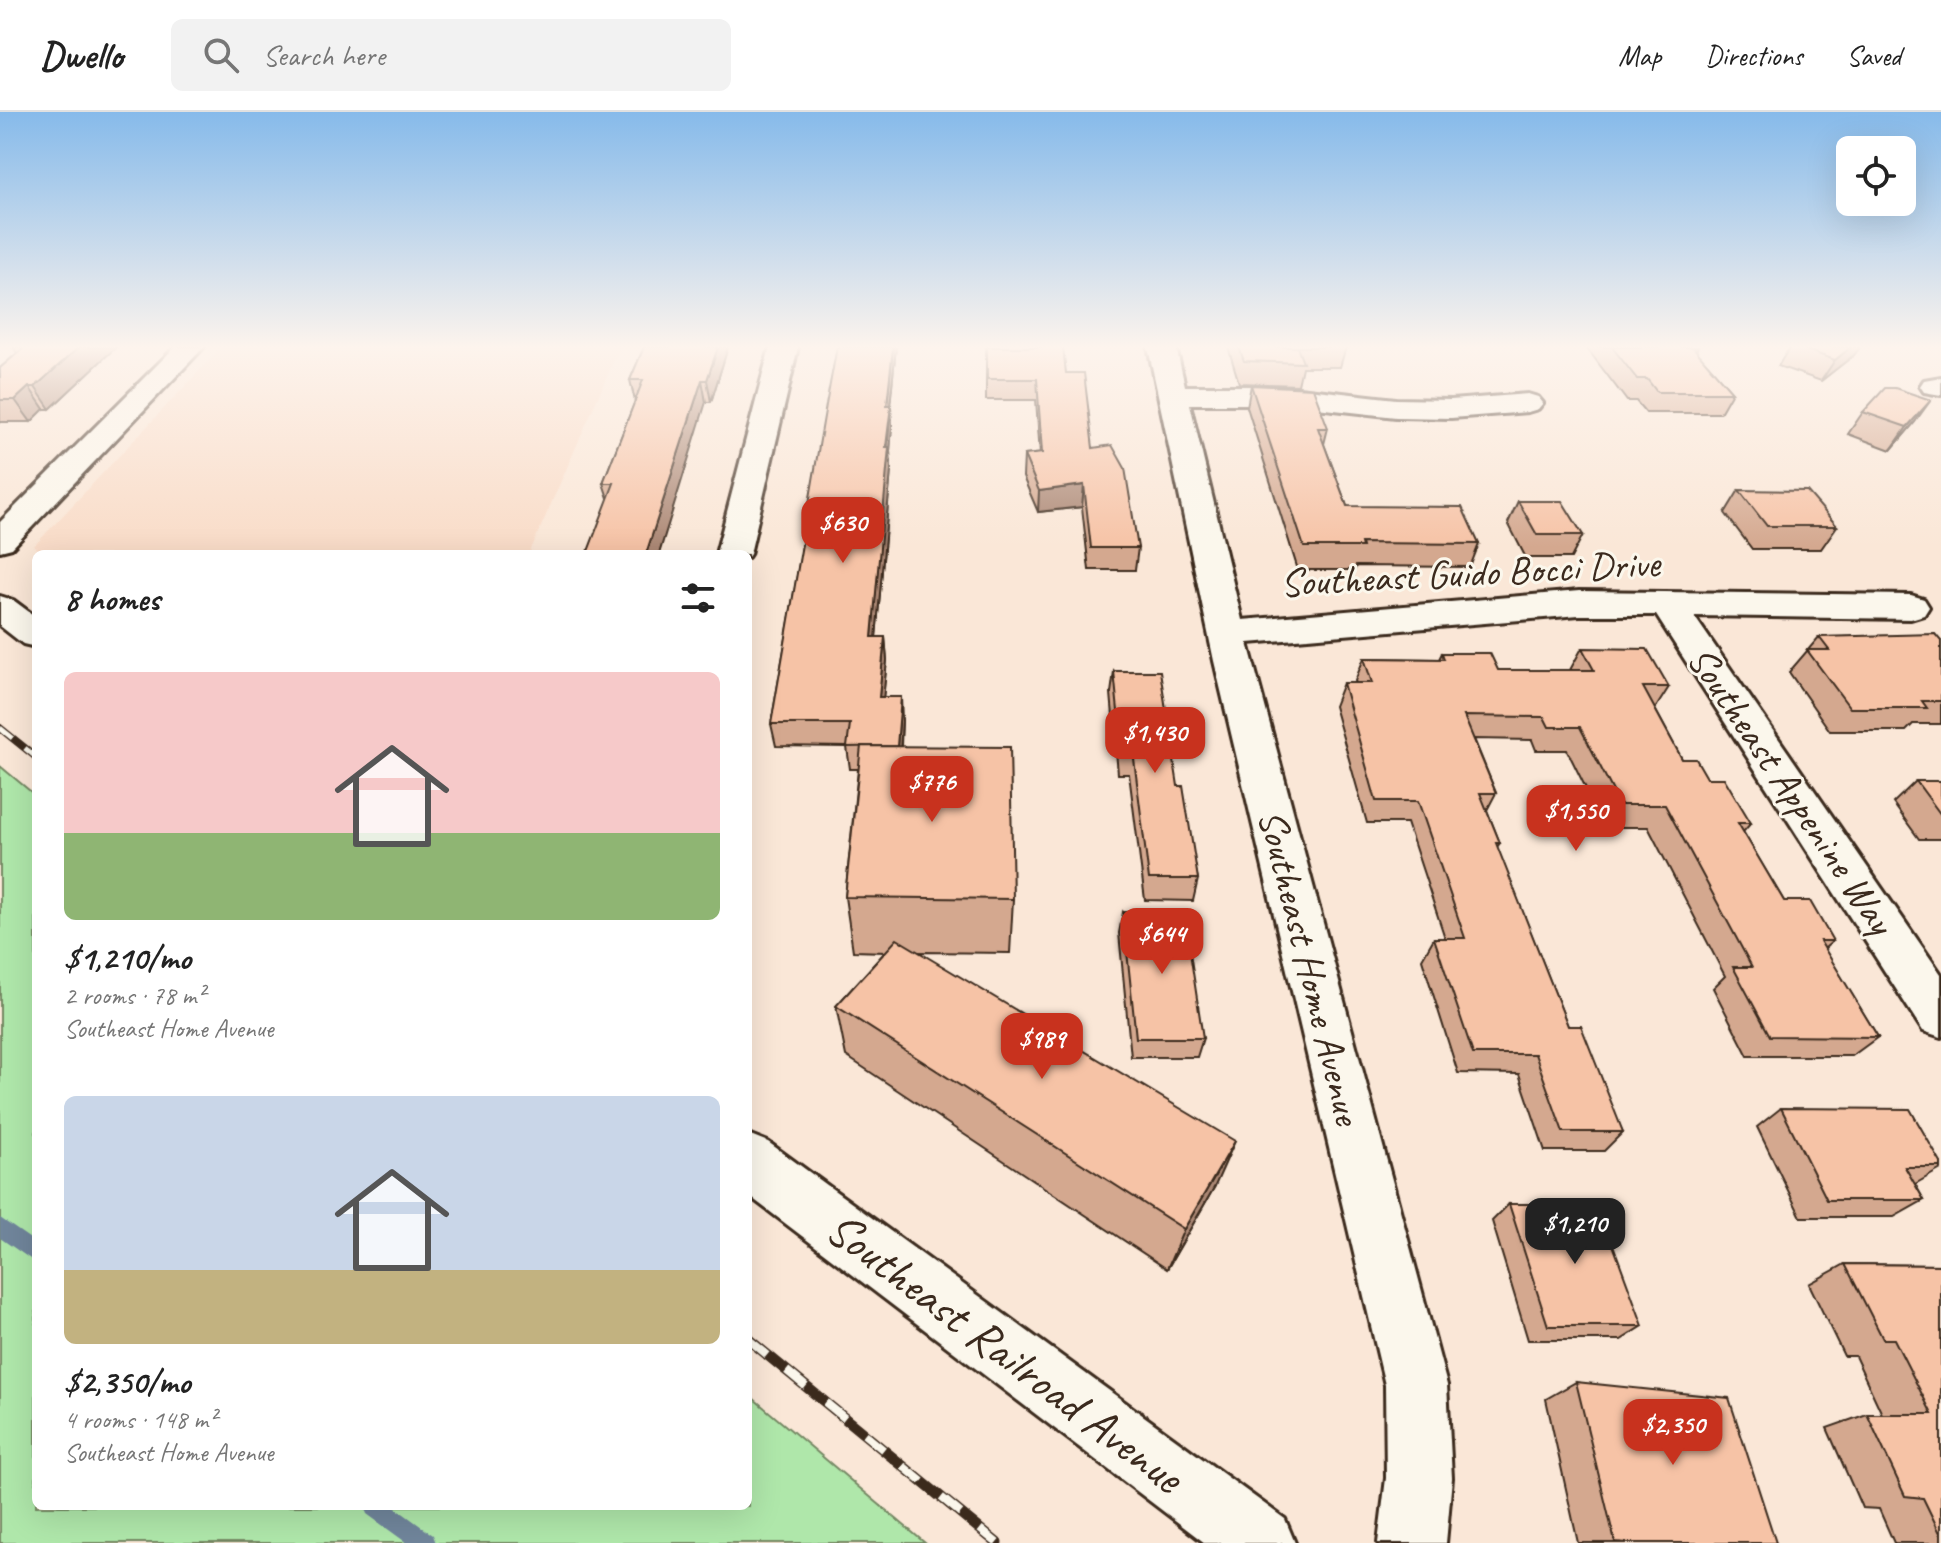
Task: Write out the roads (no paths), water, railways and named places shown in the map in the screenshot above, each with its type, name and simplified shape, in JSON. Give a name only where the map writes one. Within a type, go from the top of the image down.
[{"type":"street","points":[[0,541],[125,414]]},
{"type":"street","points":[[734,550],[768,414]]},
{"type":"street","name":"Southeast Home Avenue","points":[[1178,414],[1227,633],[1416,1385],[1419,1478],[1412,1543]]},
{"type":"street","name":"Southeast Guido Bocci Drive","points":[[1227,633],[1579,603],[1911,607]]},
{"type":"street","name":"Southeast Appenine Way","points":[[1667,604],[1941,1015]]},
{"type":"street","points":[[0,608],[32,632]]},
{"type":"street","name":"Southeast Railroad Avenue","points":[[752,1164],[1261,1543]]},
{"type":"waterway","points":[[0,1227],[32,1251]]},
{"type":"waterway","points":[[380,1510],[425,1543]]},
{"type":"railway","points":[[0,728],[32,754]]},
{"type":"railway","points":[[752,1342],[997,1543]]}]
